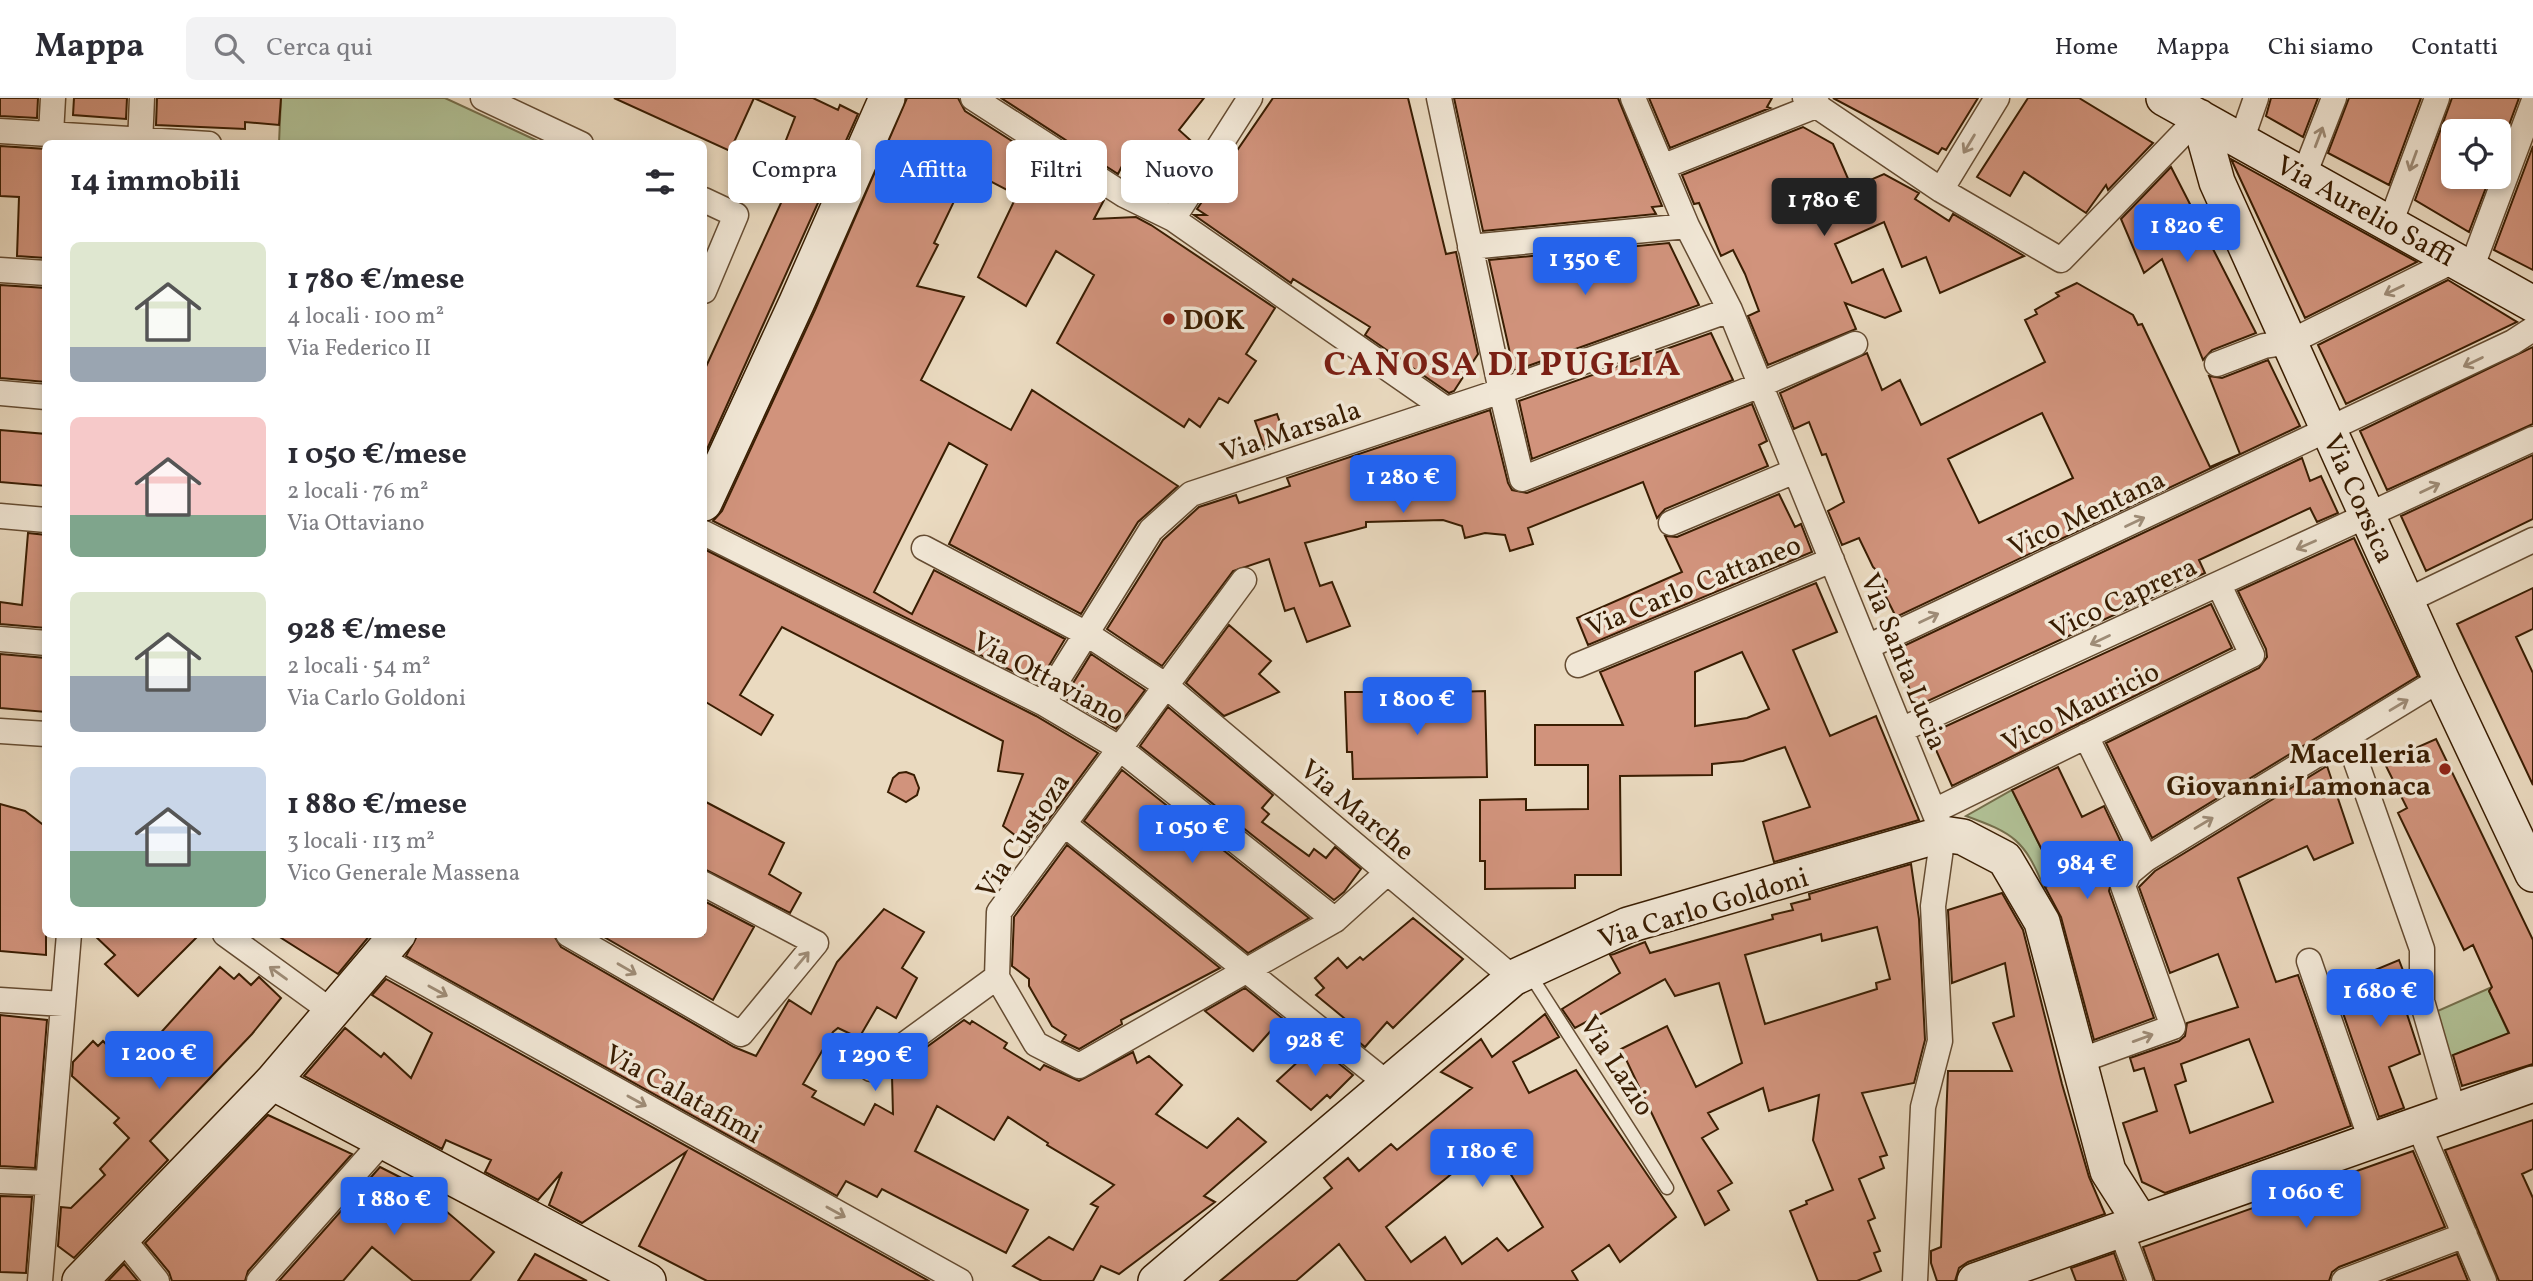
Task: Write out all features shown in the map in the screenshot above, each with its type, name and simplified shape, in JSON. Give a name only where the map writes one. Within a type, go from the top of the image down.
[{"type":"street","points":[[51,134],[53,98]]},
{"type":"street","points":[[140,140],[142,98]]},
{"type":"street","points":[[484,98],[573,140]]},
{"type":"street","points":[[707,496],[797,302],[887,98]]},
{"type":"street","points":[[973,98],[1124,195],[1173,219],[1446,409]]},
{"type":"street","points":[[1173,219],[1250,98]]},
{"type":"street","points":[[1439,98],[1500,391],[1522,479],[1760,385],[1855,344]]},
{"type":"street","name":"Via Santa Lucia","points":[[1633,98],[1687,226],[1730,310],[1939,822]]},
{"type":"street","points":[[1941,190],[1997,98]]},
{"type":"street","name":"Via Aurelio Saffi","points":[[2164,98],[2533,304]]},
{"type":"street","points":[[2241,141],[2256,98]]},
{"type":"street","points":[[2304,176],[2334,98]]},
{"type":"street","points":[[2390,224],[2437,98]]},
{"type":"street","points":[[1662,167],[1811,101],[1941,190],[2061,260],[2199,117]]},
{"type":"street","points":[[2217,364],[2264,346],[2290,342],[2463,264],[2533,103]]},
{"type":"street","name":"Via Corsica","points":[[2199,117],[2217,182],[2441,679],[2533,874]]},
{"type":"street","points":[[0,131],[127,140]]},
{"type":"street","points":[[707,201],[736,215],[707,284]]},
{"type":"street","points":[[1470,247],[1687,226]]},
{"type":"street","points":[[0,270],[42,274]]},
{"type":"street","name":"Via Marsala","points":[[1043,704],[1151,530],[1191,494],[1500,391],[1730,310]]},
{"type":"street","name":"Vico Mentana","points":[[1867,647],[2330,431],[2513,342],[2533,329]]},
{"type":"street","points":[[0,393],[42,397]]},
{"type":"street","name":"Vico Caprera","points":[[1901,730],[2369,517],[2533,439]]},
{"type":"street","points":[[1671,523],[1795,471]]},
{"type":"street","points":[[0,516],[42,520]]},
{"type":"street","name":"Via Ottaviano","points":[[707,535],[1043,704],[1119,748],[1335,920]]},
{"type":"street","points":[[2406,601],[2533,540]]},
{"type":"street","name":"Via Marche","points":[[923,548],[1087,634],[1165,685],[1387,873],[1520,974]]},
{"type":"street","name":"Via Carlo Cattaneo","points":[[1578,665],[1832,560]]},
{"type":"street","name":"Via Custoza","points":[[997,977],[999,912],[1244,580]]},
{"type":"street","name":"Vico Mauricio","points":[[1939,822],[2086,736],[2252,654],[2219,585]]},
{"type":"street","points":[[0,639],[42,643]]},
{"type":"street","points":[[2079,1061],[2173,1027],[2123,886],[2129,873],[2146,859],[2441,679]]},
{"type":"street","points":[[0,731],[42,734]]},
{"type":"street","points":[[2086,736],[2146,859]]},
{"type":"street","points":[[2347,736],[2422,949],[2422,1001],[2454,1112]]},
{"type":"street","points":[[1915,1281],[1923,1107],[1940,1041],[1933,906],[1939,822],[2005,859],[2019,878],[2042,922],[2108,1171],[2130,1225],[2140,1281]]},
{"type":"street","name":"Via Carlo Goldoni","points":[[1156,1281],[1520,974],[1628,925],[1939,822]]},
{"type":"street","points":[[1064,824],[1388,1084]]},
{"type":"street","points":[[871,1069],[997,977],[1036,1044],[1079,1066],[1335,920],[1387,873]]},
{"type":"street","points":[[575,938],[741,1034],[816,943],[707,886]]},
{"type":"street","points":[[40,1281],[69,938]]},
{"type":"street","points":[[230,938],[331,1012]]},
{"type":"street","points":[[80,1281],[272,1082],[388,946]]},
{"type":"street","name":"Via Calatafimi","points":[[388,946],[960,1281]]},
{"type":"street","points":[[2309,961],[2371,1140]]},
{"type":"street","points":[[0,1000],[63,1004]]},
{"type":"street","points":[[272,1082],[383,1141],[606,1272],[648,1281]]},
{"type":"street","points":[[1975,1281],[2533,1084]]},
{"type":"street","points":[[2418,1124],[2484,1281]]},
{"type":"street","points":[[259,1281],[383,1141]]},
{"type":"street","points":[[0,1181],[48,1183]]},
{"type":"street","points":[[2344,1281],[2465,1236]]},
{"type":"street","points":[[123,1239],[157,1281]]},
{"type":"lane","name":"Via Lazio","points":[[1520,974],[1667,1188]]},
{"type":"green space","points":[[281,98],[445,98],[536,140],[279,140]]},
{"type":"green space","points":[[2012,790],[2041,848],[2086,826],[2105,864],[2044,888],[2030,859],[2015,840],[1966,816]]},
{"type":"green space","points":[[2492,987],[2489,991],[2509,1034],[2446,1058],[2433,1013]]},
{"type":"building","points":[[0,98],[38,98],[37,118],[0,116]]},
{"type":"building","points":[[74,98],[127,98],[126,119],[73,115]]},
{"type":"building","points":[[157,98],[281,98],[279,125],[245,122],[245,129],[156,125]]},
{"type":"building","points":[[614,98],[754,98],[735,140],[728,140],[728,150]]},
{"type":"building","points":[[754,98],[813,98],[838,110],[840,105],[858,114],[846,140],[786,140],[795,117]]},
{"type":"building","points":[[907,98],[958,98],[965,111],[1010,140],[1006,140],[1006,189],[992,182],[992,140],[889,140]]},
{"type":"building","points":[[1001,98],[1204,98],[1179,130],[1190,140],[1121,140],[1121,168],[1118,174],[1107,167],[1107,140],[1066,140]]},
{"type":"building","points":[[1273,98],[1408,98],[1446,254],[1456,252],[1478,354],[1454,391],[1449,393],[1365,335],[1370,327],[1293,279],[1291,283],[1194,215],[1206,215],[1197,209],[1201,203],[1238,203],[1238,149]]},
{"type":"building","points":[[1454,98],[1618,98],[1662,206],[1652,207],[1656,214],[1483,231]]},
{"type":"building","points":[[1649,98],[1772,98],[1767,107],[1770,108],[1670,148]]},
{"type":"building","points":[[1833,98],[1978,98],[1946,150],[1942,148],[1938,154]]},
{"type":"building","points":[[2028,98],[2079,98],[2153,143],[2108,190],[2106,185],[2086,213],[2024,172],[2010,196],[1977,177]]},
{"type":"building","points":[[2271,98],[2318,98],[2303,137],[2266,116]]},
{"type":"building","points":[[2349,98],[2421,98],[2389,185],[2328,153]]},
{"type":"building","points":[[2452,98],[2519,98],[2511,120],[2444,119]]},
{"type":"building","points":[[1803,127],[1833,144],[1852,188],[1884,174],[1919,193],[1915,199],[1949,221],[1953,214],[2024,256],[1940,293],[1926,257],[1902,267],[1884,222],[1835,244],[1852,283],[1883,269],[1901,311],[1885,318],[1845,303],[1856,329],[1768,365],[1748,316],[1759,311],[1745,274],[1733,250],[1721,256],[1699,203],[1694,204],[1682,175]]},
{"type":"building","points":[[2441,128],[2441,189],[2485,189],[2469,232],[2415,200]]},
{"type":"building","points":[[0,146],[42,149],[42,258],[17,256],[19,197],[0,196]]},
{"type":"building","points":[[2533,146],[2533,270],[2494,250]]},
{"type":"building","points":[[2231,159],[2417,262],[2305,318]]},
{"type":"building","points":[[2171,167],[2256,333],[2212,350],[2203,360],[2162,259],[2144,273],[2121,219]]},
{"type":"building","points":[[875,172],[875,203],[953,203],[934,243],[938,245],[917,286],[964,297],[921,380],[1011,430],[1032,390],[1178,486],[1138,522],[1081,614],[949,544],[987,465],[949,443],[874,592],[912,614],[934,570],[1065,639],[1038,684],[713,521],[722,511],[815,310]]},
{"type":"building","points":[[781,203],[818,203],[707,449],[707,364]]},
{"type":"building","points":[[1013,203],[1102,203],[1094,219],[1136,217],[1275,308],[1246,354],[1256,361],[1228,403],[1219,398],[1200,427],[1189,419],[1184,427],[1057,343],[1094,275],[1056,251],[1026,306],[978,277]]},
{"type":"building","points":[[1669,243],[1699,305],[1514,371],[1489,260]]},
{"type":"building","points":[[2448,280],[2517,322],[2346,404],[2318,345]]},
{"type":"building","points":[[2077,283],[2133,315],[2138,325],[2142,324],[2210,467],[2240,454],[2209,376],[2222,378],[2268,360],[2300,426],[1896,617],[1886,597],[1887,581],[1873,567],[1859,538],[1842,545],[1828,511],[1844,502],[1826,454],[1822,455],[1809,422],[1794,429],[1780,393],[1867,353],[1882,390],[1900,380],[1921,425],[2045,362],[2025,320],[2037,314],[2035,310],[2059,296],[2056,293]],"holes":[[[2042,413],[2073,478],[1979,523],[1948,459]]]},
{"type":"building","points":[[0,285],[42,288],[42,382],[0,378]]},
{"type":"building","points":[[1711,333],[1733,380],[1532,459],[1519,401]]},
{"type":"building","points":[[2533,347],[2533,424],[2387,490],[2360,431]]},
{"type":"building","points":[[1752,404],[1767,441],[1759,445],[1768,466],[1665,509],[1657,518],[1643,482],[1528,528],[1533,544],[1510,551],[1505,535],[1485,533],[1465,538],[1462,526],[1443,520],[1366,522],[1366,527],[1305,543],[1320,586],[1332,582],[1350,626],[1307,642],[1294,608],[1285,611],[1269,559],[1233,571],[1162,666],[1107,629],[1163,540],[1199,507],[1236,495],[1239,503],[1290,486],[1287,478],[1490,410],[1508,483],[1512,490],[1527,493]]},
{"type":"building","points":[[1277,414],[1287,442],[1265,449],[1255,421]]},
{"type":"building","points":[[0,430],[42,434],[42,486],[0,482]]},
{"type":"building","points":[[2533,455],[2533,519],[2426,571],[2401,516]]},
{"type":"building","points":[[2302,458],[2310,481],[2321,476],[2338,513],[2317,522],[2310,508],[2199,560],[2205,573],[1917,706],[1893,651]]},
{"type":"building","points":[[1779,494],[1795,527],[1801,524],[1812,552],[1588,645],[1577,618],[1682,572],[1665,536],[1677,537]]},
{"type":"building","points":[[28,533],[42,535],[42,628],[0,624],[0,602],[22,605]]},
{"type":"building","points":[[2354,538],[2418,676],[2152,838],[2106,743],[2259,668],[2267,657],[2266,649],[2238,591]]},
{"type":"building","points":[[707,551],[1036,716],[1098,753],[1029,846],[1003,826],[1023,774],[998,771],[1003,741],[782,627],[740,695],[773,715],[761,735],[707,703]]},
{"type":"building","points":[[1816,583],[1837,632],[1793,650],[1830,736],[1876,716],[1919,820],[1774,862],[1763,822],[1810,807],[1785,747],[1743,761],[1712,764],[1712,775],[1620,776],[1621,875],[1575,875],[1575,888],[1485,889],[1485,861],[1480,861],[1480,800],[1526,799],[1526,810],[1588,809],[1588,765],[1535,765],[1535,725],[1623,725],[1600,672]],"holes":[[[1742,652],[1769,709],[1747,718],[1695,726],[1695,672]]]},
{"type":"building","points":[[2533,588],[2533,629],[2516,637],[2533,673],[2533,785],[2457,624]]},
{"type":"building","points":[[2211,604],[2232,648],[1952,786],[1929,734]]},
{"type":"building","points":[[1229,625],[1271,661],[1259,674],[1279,692],[1224,716],[1186,683]]},
{"type":"building","points":[[0,654],[42,658],[42,712],[0,708]]},
{"type":"building","points":[[1091,654],[1145,690],[1116,729],[1064,698]]},
{"type":"building","points":[[1485,691],[1487,777],[1353,779],[1352,752],[1347,752],[1345,692],[1390,692],[1391,702],[1455,701],[1454,692]]},
{"type":"building","points":[[1168,707],[1273,795],[1262,808],[1269,814],[1262,822],[1309,856],[1314,849],[1326,858],[1335,847],[1361,869],[1344,892],[1334,900],[1140,746]]},
{"type":"building","points":[[2436,739],[2533,940],[2533,1064],[2462,1086],[2453,1055],[2509,1033],[2489,991],[2492,987],[2473,945],[2464,950],[2398,813],[2407,808],[2384,762]]},
{"type":"building","points":[[2327,766],[2353,843],[2314,860],[2307,846],[2238,878],[2276,982],[2298,975],[2351,1126],[2165,1193],[2142,1182],[2123,1123],[2157,1111],[2144,1068],[2134,1071],[2130,1058],[2179,1041],[2185,1036],[2187,1023],[2238,1007],[2218,954],[2170,973],[2139,887],[2155,871]],"holes":[[[2249,1039],[2273,1102],[2190,1133],[2175,1085],[2186,1081],[2181,1064]]]},
{"type":"building","points":[[2058,767],[2082,817],[2104,806],[2127,855],[2115,867],[2109,891],[2154,1018],[2094,1040],[2061,917],[2045,887],[2058,882],[2012,790]]},
{"type":"building","points":[[1122,770],[1309,918],[1248,953],[1084,821]]},
{"type":"building","points":[[906,772],[914,775],[919,788],[917,795],[906,802],[888,792],[893,778]]},
{"type":"building","points":[[707,803],[784,843],[769,874],[801,893],[790,913],[707,871]]},
{"type":"building","points":[[0,804],[25,811],[42,824],[42,938],[46,938],[46,955],[0,951]]},
{"type":"building","points":[[1067,845],[1220,968],[1121,1020],[1122,1024],[1079,1049],[1062,1041],[1066,1035],[1052,1026],[1029,986],[1029,979],[1012,966],[1014,917]]},
{"type":"building","points":[[1911,864],[1919,919],[1925,1040],[1914,1083],[1862,1093],[1887,1155],[1880,1157],[1884,1168],[1859,1179],[1875,1218],[1868,1221],[1880,1251],[1874,1253],[1881,1271],[1857,1281],[1818,1281],[1790,1211],[1833,1190],[1813,1140],[1819,1095],[1769,1111],[1763,1088],[1708,1113],[1718,1129],[1702,1138],[1732,1183],[1718,1191],[1729,1210],[1705,1225],[1621,1049],[1667,1026],[1696,1087],[1742,1063],[1719,983],[1675,996],[1665,979],[1575,1028],[1562,1009],[1620,973],[1610,955],[1645,942],[1650,953],[1773,919],[1772,915],[1793,910],[1791,904],[1810,899],[1809,894]],"holes":[[[1877,927],[1890,979],[1876,983],[1877,989],[1765,1024],[1745,955],[1821,934],[1822,941]]]},
{"type":"building","points":[[2002,893],[2023,930],[2062,1084],[2089,1177],[2105,1214],[1968,1262],[1959,1268],[1955,1281],[1937,1281],[1931,1263],[1931,1251],[1941,1247],[1948,1071],[2012,1071],[1993,1023],[2014,1016],[2005,963],[1952,983],[1948,910]]},
{"type":"building","points":[[707,903],[754,927],[713,1000],[606,938],[707,938]]},
{"type":"building","points":[[884,909],[924,932],[902,968],[917,978],[896,1018],[877,1007],[859,1038],[838,1028],[833,1032],[803,1084],[816,1091],[812,1097],[864,1125],[875,1104],[893,1114],[892,1076],[895,1070],[964,1020],[970,1024],[972,1021],[1007,1043],[1004,1048],[1040,1070],[1044,1065],[1079,1081],[1133,1052],[1137,1063],[1149,1056],[1182,1085],[1156,1114],[1207,1148],[1238,1118],[1266,1142],[1204,1196],[1215,1202],[1119,1274],[1101,1266],[1093,1281],[1042,1281],[1013,1266],[1049,1237],[1073,1250],[1098,1207],[1091,1204],[1114,1185],[1047,1145],[1048,1143],[1008,1117],[994,1140],[937,1106],[915,1151],[1028,1210],[1006,1253],[882,1189],[877,1197],[846,1181],[837,1196],[406,956],[416,938],[555,938],[561,947],[734,1047],[756,1056],[789,1000],[811,1014],[837,962]]},
{"type":"building","points":[[1413,918],[1463,959],[1393,1028],[1387,1022],[1365,1047],[1337,1024],[1344,1018],[1316,995],[1324,988],[1315,978],[1338,958],[1347,968],[1360,957],[1363,960]]},
{"type":"building","points":[[97,938],[196,938],[138,996],[105,964],[115,955]]},
{"type":"building","points":[[281,938],[368,938],[338,974]]},
{"type":"building","points":[[2399,960],[2407,981],[2409,1009],[2406,1011],[2420,1054],[2389,1067],[2404,1108],[2379,1117],[2334,987]]},
{"type":"building","points":[[220,967],[234,979],[239,974],[251,985],[259,977],[281,998],[252,1034],[150,1141],[168,1160],[74,1258],[58,1246],[61,1207],[71,1208],[105,1175],[100,1169],[129,1138],[114,1123],[119,1118],[72,1076],[73,1062],[93,1041],[98,1046],[103,1041],[129,1068]]},
{"type":"building","points":[[386,979],[929,1281],[707,1281],[639,1246],[686,1152],[582,1223],[549,1205],[562,1172],[538,1200],[485,1172],[491,1160],[446,1140],[442,1149],[304,1076],[345,1028],[381,1057],[384,1053],[411,1078],[432,1033],[372,995]]},
{"type":"building","points":[[1245,988],[1282,1018],[1253,1051],[1205,1011]]},
{"type":"building","points":[[1545,1014],[1559,1037],[1513,1062],[1529,1093],[1576,1070],[1676,1217],[1620,1262],[1609,1245],[1572,1271],[1578,1281],[1366,1281],[1339,1244],[1296,1281],[1220,1281],[1332,1188],[1324,1178],[1348,1158],[1359,1171],[1391,1144],[1397,1150],[1472,1088],[1441,1072],[1481,1039],[1492,1057]],"holes":[[[1491,1142],[1543,1227],[1508,1251],[1497,1238],[1462,1264],[1445,1237],[1411,1262],[1386,1227]]]},
{"type":"building","points":[[0,1015],[47,1020],[35,1168],[0,1166]]},
{"type":"building","points":[[1316,1045],[1353,1075],[1330,1098],[1327,1095],[1311,1110],[1277,1081]]},
{"type":"building","points":[[268,1115],[352,1154],[248,1271],[245,1281],[172,1281],[169,1272],[145,1243]]},
{"type":"building","points":[[2533,1120],[2533,1169],[2522,1174],[2533,1198],[2533,1281],[2499,1281],[2445,1150]]},
{"type":"building","points":[[2413,1151],[2445,1227],[2339,1267],[2332,1272],[2329,1281],[2155,1281],[2143,1247]]},
{"type":"building","points":[[380,1167],[445,1200],[440,1206],[494,1252],[470,1281],[413,1281],[372,1247],[343,1281],[279,1281]]},
{"type":"building","points":[[0,1196],[32,1197],[26,1273],[0,1272]]},
{"type":"building","points":[[2114,1253],[2124,1281],[2076,1281],[2071,1268]]},
{"type":"building","points":[[535,1254],[587,1281],[518,1281]]},
{"type":"building","points":[[2457,1254],[2468,1281],[2386,1281]]},
{"type":"building","points":[[124,1264],[138,1281],[108,1281]]},
{"type":"place","name":"DOK","points":[[1169,319]]},
{"type":"place","name":"Macelleria Giovanni Lamonaca","points":[[2445,769]]},
{"type":"district","name":"CANOSA DI PUGLIA","points":[[1503,363]]}]
